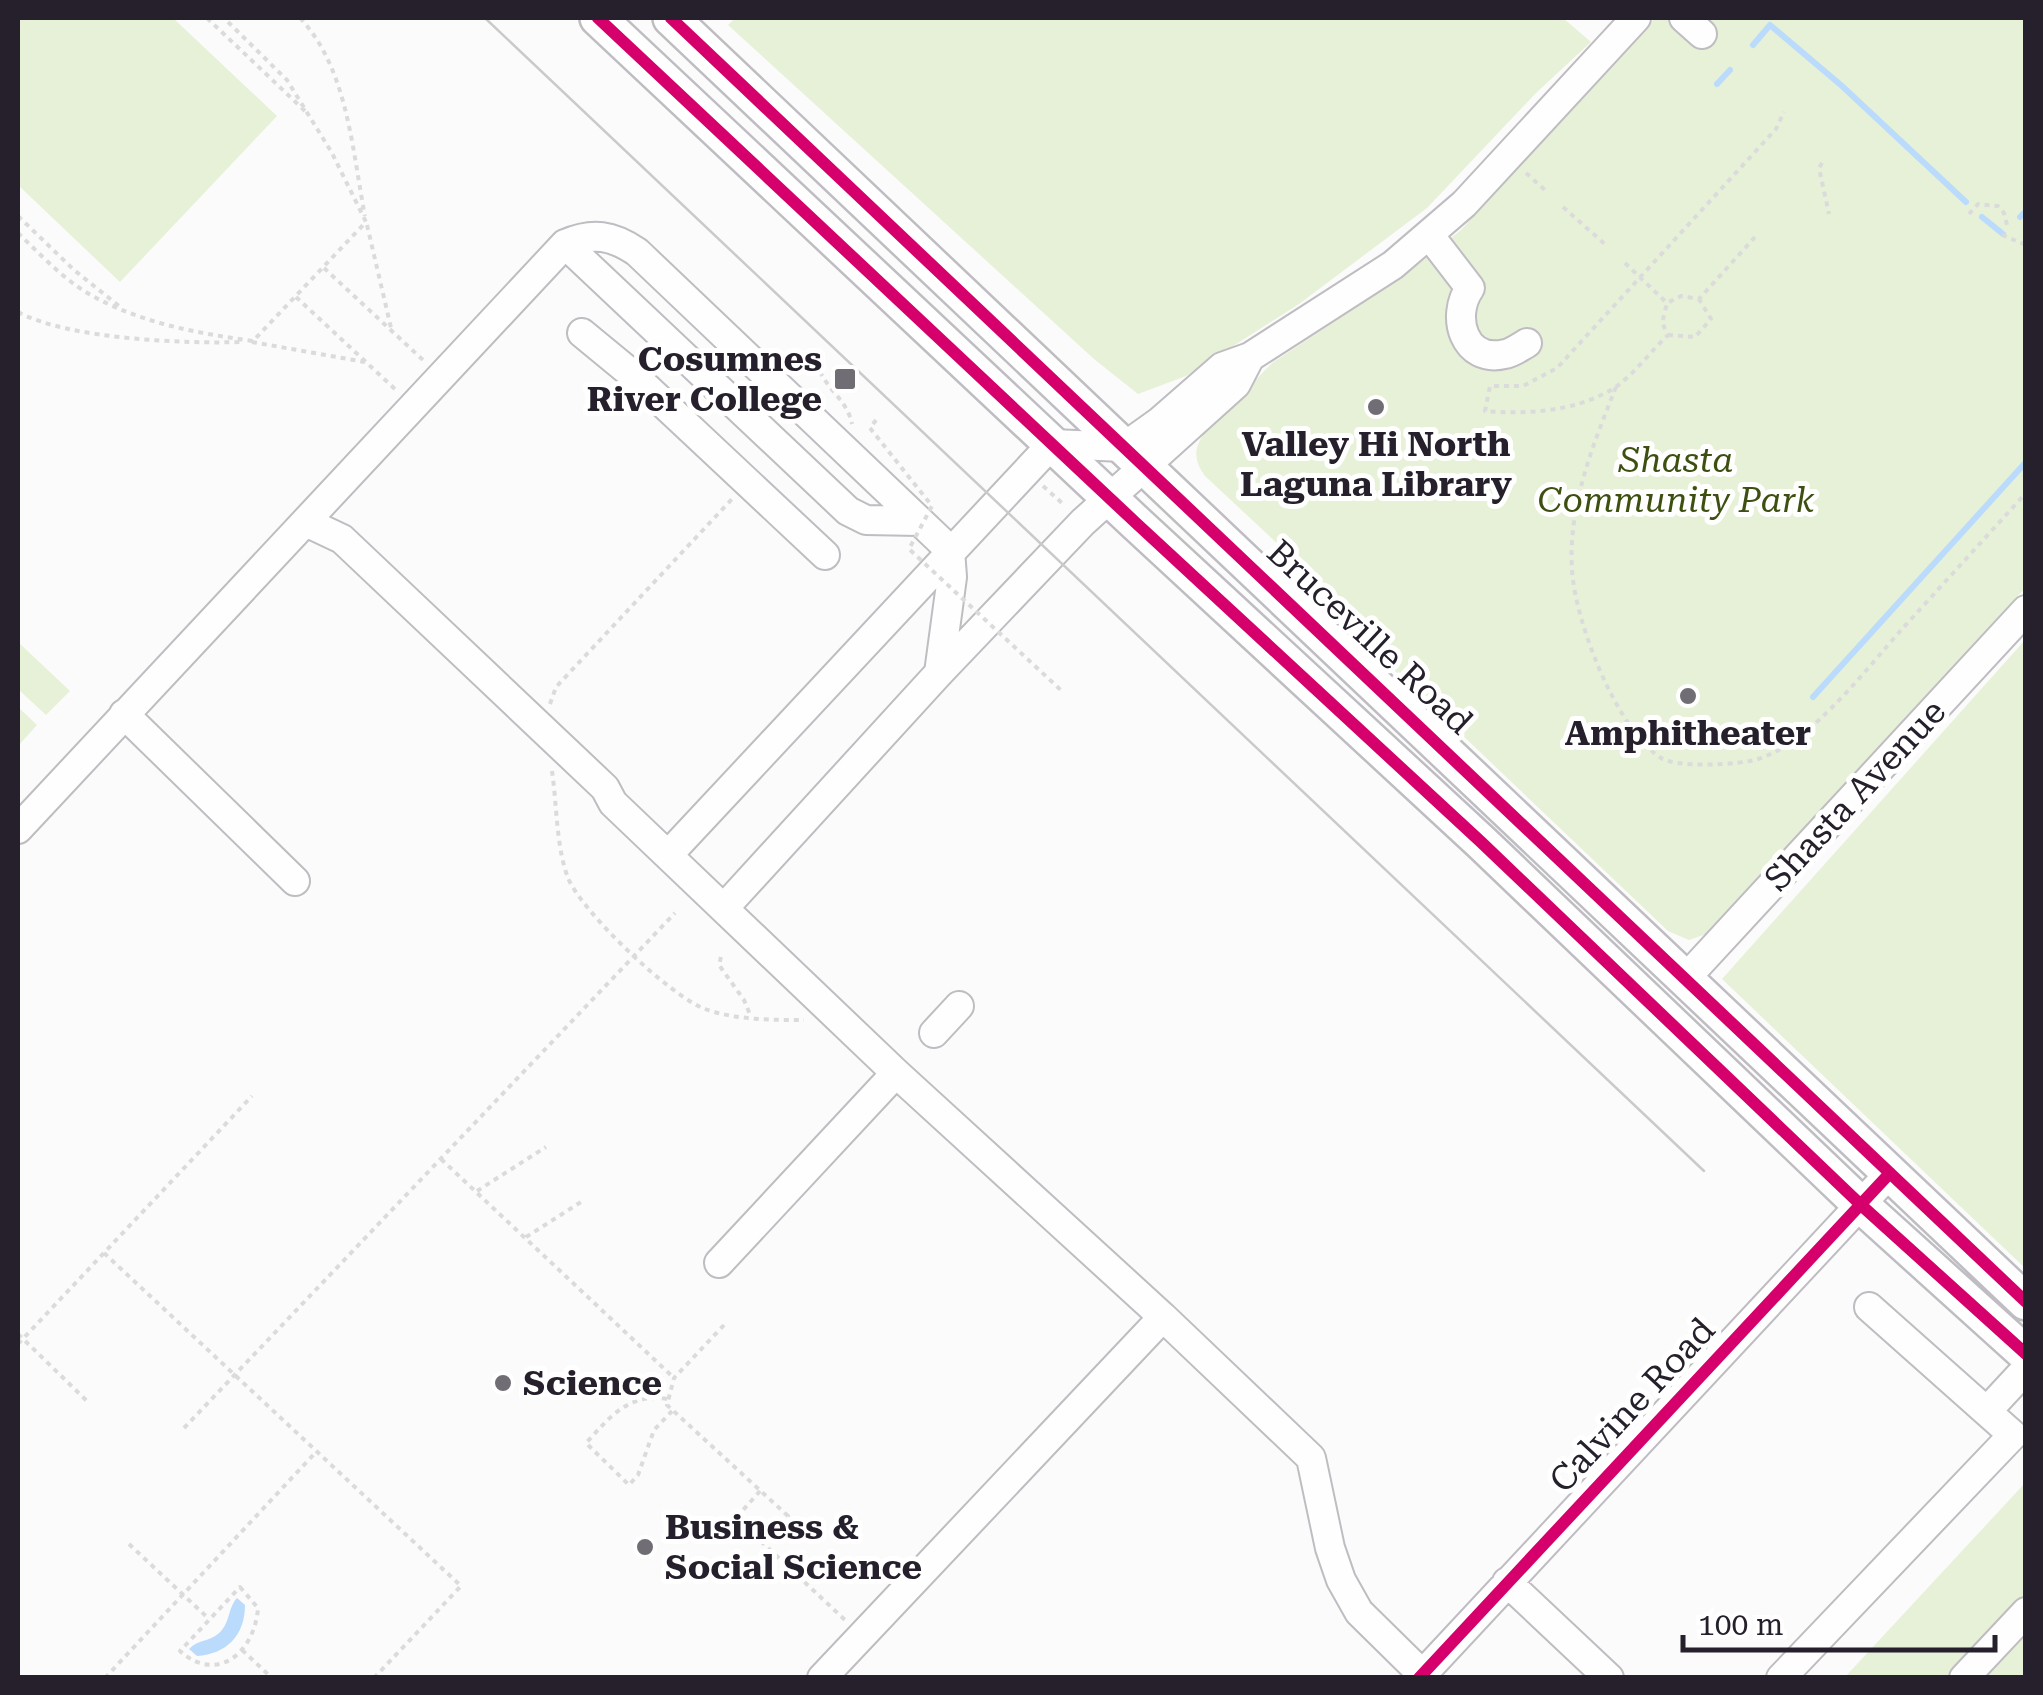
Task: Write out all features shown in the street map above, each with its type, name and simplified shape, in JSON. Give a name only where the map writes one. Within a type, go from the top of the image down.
[{"type":"main road","points":[[598,18],[1481,842],[1861,1205],[2026,1354]]},
{"type":"main road","name":"Bruceville Road","points":[[671,18],[2026,1302]]},
{"type":"main road","points":[[1481,842],[1510,848],[1530,862],[1666,986],[1680,986],[1686,979]]},
{"type":"street","points":[[724,908],[938,673],[1109,498],[1135,458],[1236,384],[1250,358],[1393,265],[1430,236],[1636,18]]},
{"type":"street","points":[[18,829],[566,244],[590,235],[610,237],[636,252],[950,550],[952,577],[938,673]]},
{"type":"street","points":[[1430,236],[1470,288],[1459,318],[1467,340],[1475,348],[1496,355],[1508,354],[1527,343]]},
{"type":"street","points":[[566,244],[848,511],[866,520],[919,521]]},
{"type":"street","points":[[582,332],[825,555]]},
{"type":"street","points":[[668,855],[1052,444],[1135,458]]},
{"type":"street","points":[[306,522],[342,539],[606,788],[613,803],[896,1073],[1164,1317],[1311,1458],[1330,1548],[1341,1580],[1359,1612],[1420,1676]]},
{"type":"street","name":"Shasta Avenue","points":[[1686,979],[2026,610]]},
{"type":"street","points":[[124,714],[295,881]]},
{"type":"street","points":[[934,1033],[960,1006]]},
{"type":"street","points":[[720,1264],[896,1073]]},
{"type":"street","name":"Calvine Road","points":[[1420,1676],[1890,1173]]},
{"type":"street","points":[[1781,1678],[2019,1439],[1869,1307]]},
{"type":"street","points":[[822,1678],[1164,1317]]},
{"type":"street","points":[[1986,1412],[2026,1369]]},
{"type":"street","points":[[1507,1582],[1609,1678]]},
{"type":"street","points":[[1964,1678],[2026,1612]]},
{"type":"path","points":[[207,18],[310,117]]},
{"type":"path","points":[[224,18],[287,80],[366,222]]},
{"type":"path","points":[[300,18],[321,46],[336,79],[392,332]]},
{"type":"path","points":[[1616,387],[1548,412],[1486,412],[1490,386],[1523,386],[1547,376],[1776,129],[1784,112]]},
{"type":"path","points":[[1822,163],[1819,168],[1830,214]]},
{"type":"path","points":[[1526,173],[1545,190]]},
{"type":"path","points":[[1970,214],[1978,204],[1998,206],[2007,226]]},
{"type":"path","points":[[1563,207],[1607,246]]},
{"type":"path","points":[[18,216],[74,270],[127,312]]},
{"type":"path","points":[[18,312],[55,328],[193,344],[253,342],[366,222]]},
{"type":"path","points":[[18,233],[88,293],[127,312],[166,326],[365,362]]},
{"type":"path","points":[[2002,235],[2026,246]]},
{"type":"path","points":[[1699,298],[1755,237]]},
{"type":"path","points":[[1625,264],[1667,303]]},
{"type":"path","points":[[324,267],[442,377]]},
{"type":"path","points":[[1668,336],[1662,322],[1667,303],[1681,296],[1699,298]]},
{"type":"path","points":[[296,297],[414,406]]},
{"type":"path","points":[[1699,298],[1710,319],[1705,329],[1695,338],[1668,336],[1616,387],[1586,462],[1576,514],[1572,568],[1579,620],[1598,667],[1644,744],[1664,760],[1696,764],[1758,759],[1798,737],[1846,692],[2026,493]]},
{"type":"path","points":[[817,362],[821,376],[844,402],[852,424]]},
{"type":"path","points":[[876,420],[870,428],[932,506],[909,549],[1064,693]]},
{"type":"path","points":[[1038,481],[1062,503]]},
{"type":"path","points":[[548,707],[556,687],[739,492]]},
{"type":"path","points":[[552,771],[568,877],[592,915],[678,994],[703,1008],[751,1017],[818,1020]]},
{"type":"path","points":[[184,1428],[675,913]]},
{"type":"path","points":[[720,957],[719,965],[751,1017]]},
{"type":"path","points":[[18,1344],[20,1336],[252,1096]]},
{"type":"path","points":[[477,1192],[546,1146]]},
{"type":"path","points":[[441,1159],[674,1378]]},
{"type":"path","points":[[526,1237],[581,1202]]},
{"type":"path","points":[[104,1253],[461,1586],[374,1678]]},
{"type":"path","points":[[666,1399],[674,1378],[724,1325]]},
{"type":"path","points":[[20,1336],[88,1402]]},
{"type":"path","points":[[673,1410],[654,1430],[638,1476],[628,1484],[586,1443],[624,1404],[654,1397],[666,1399],[673,1410],[788,1516],[763,1543]]},
{"type":"path","points":[[105,1678],[316,1452]]},
{"type":"path","points":[[760,1491],[736,1518],[840,1616]]},
{"type":"path","points":[[129,1544],[208,1618]]},
{"type":"path","points":[[240,1586],[258,1608],[254,1632],[242,1649],[215,1666],[192,1662],[180,1651],[240,1586]]},
{"type":"path","points":[[242,1649],[272,1678]]},
{"type":"green space","points":[[18,18],[173,18],[277,116],[120,282],[18,185]]},
{"type":"green space","points":[[735,18],[1563,18],[1591,42],[1536,93],[1427,208],[1299,304],[1186,376],[1138,394],[1094,359],[728,25]]},
{"type":"green space","name":"Shasta Community Park","points":[[1655,18],[2025,18],[2025,588],[1709,933],[1689,940],[1668,931],[1333,612],[1310,574],[1205,476],[1196,454],[1205,432],[1272,363],[1402,277],[1461,230]]},
{"type":"green space","points":[[2025,640],[2025,1268],[1722,979]]},
{"type":"green space","points":[[18,642],[70,691],[46,715],[18,689]]},
{"type":"green space","points":[[18,707],[37,725],[18,746]]},
{"type":"green space","points":[[2025,1483],[2025,1677],[1845,1677]]},
{"type":"water","points":[[237,1598],[245,1605],[238,1634],[225,1647],[197,1656],[189,1649],[222,1630]]},
{"type":"waterway","points":[[1753,45],[1770,25],[1966,202]]},
{"type":"waterway","points":[[1717,84],[1730,70]]},
{"type":"waterway","points":[[2020,217],[2026,211]]},
{"type":"waterway","points":[[1982,217],[2003,234]]},
{"type":"waterway","points":[[1813,697],[2026,462]]},
{"type":"tram line","points":[[485,18],[1704,1171]]},
{"type":"cycle path","points":[[598,18],[1481,842],[1861,1205],[2026,1354]]},
{"type":"cycle path","points":[[671,18],[2026,1302]]},
{"type":"cycle path","points":[[1419,1678],[1890,1173]]},
{"type":"place","name":"Cosumnes River College","points":[[845,379]]},
{"type":"place","name":"Valley Hi North Laguna Library","points":[[1376,407]]},
{"type":"place","name":"Amphitheater","points":[[1688,696]]},
{"type":"place","name":"Science","points":[[503,1383]]},
{"type":"place","name":"Business & Social Science","points":[[645,1547]]}]
